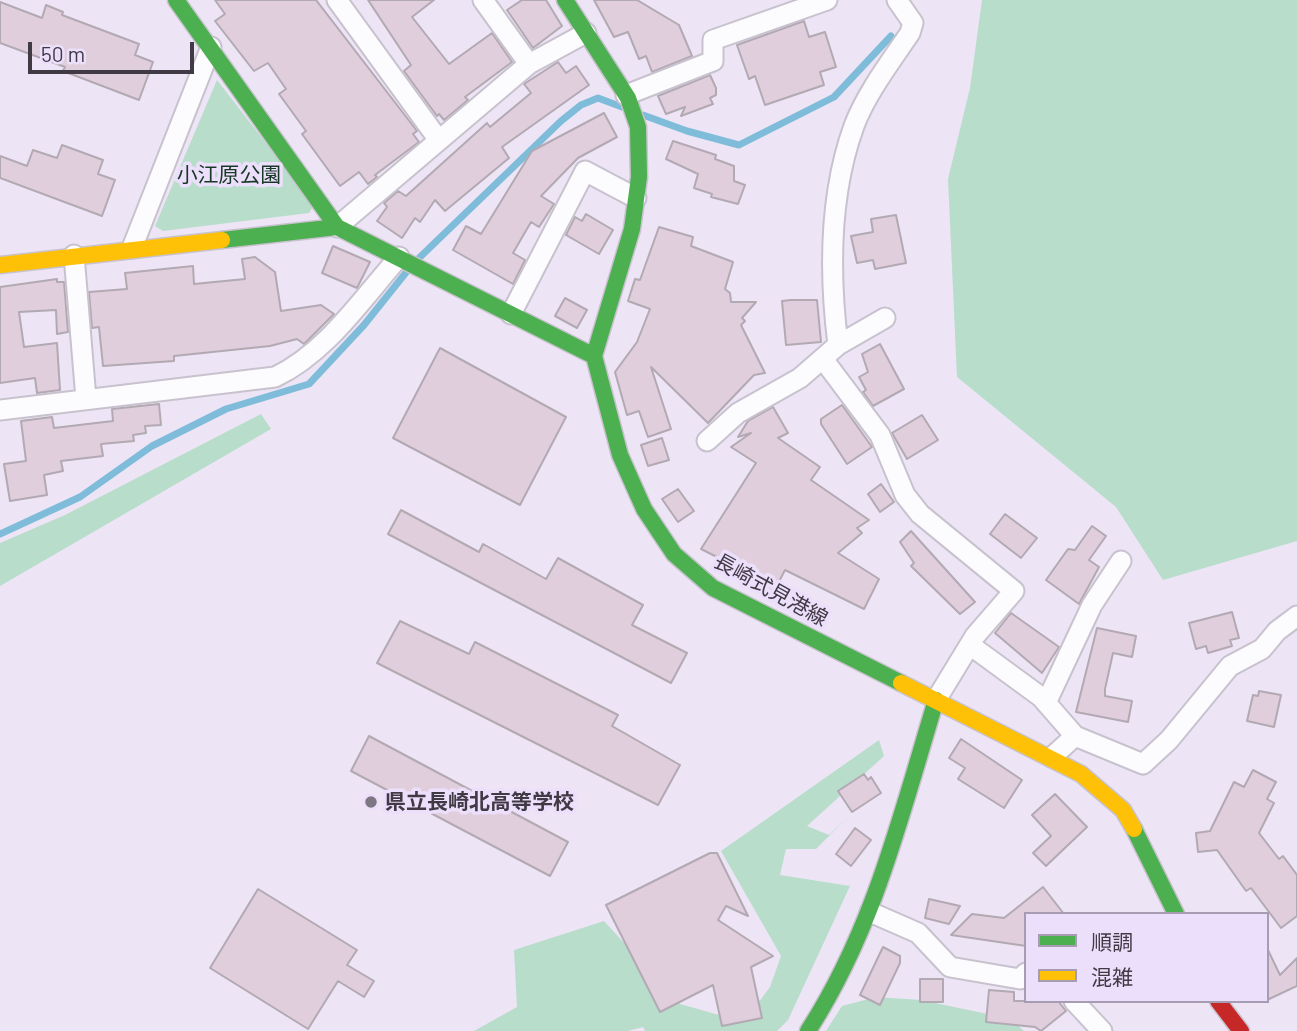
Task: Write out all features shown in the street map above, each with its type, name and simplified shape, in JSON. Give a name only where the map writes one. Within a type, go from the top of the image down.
[{"type":"street","points":[[176,0],[337,226],[594,356],[632,229],[636,198],[638,127],[627,97],[565,0]]},
{"type":"street","points":[[337,0],[438,139]]},
{"type":"street","points":[[483,0],[529,64]]},
{"type":"street","points":[[627,97],[713,61],[713,40],[827,0]]},
{"type":"street","points":[[838,345],[833,264],[839,176],[855,123],[910,33],[913,23],[897,0]]},
{"type":"street","points":[[0,265],[337,226],[529,64],[586,33]]},
{"type":"street","points":[[132,248],[211,47]]},
{"type":"street","points":[[511,314],[585,171],[636,198]]},
{"type":"street","points":[[74,255],[86,399]]},
{"type":"street","points":[[0,410],[275,377],[298,366],[328,337],[399,257]]},
{"type":"street","points":[[707,441],[738,413],[800,378],[838,345],[885,318]]},
{"type":"street","name":"長崎式見港線","points":[[594,356],[620,455],[644,509],[674,554],[713,588],[1081,774],[1123,810],[1152,858],[1175,912]]},
{"type":"street","points":[[808,1031],[834,996],[870,912],[936,700],[970,645],[1014,591],[920,514],[905,495],[880,435],[823,359]]},
{"type":"street","points":[[1046,703],[1092,605],[1121,561]]},
{"type":"street","points":[[970,645],[1046,703],[1075,736],[1143,764],[1169,740],[1230,666],[1262,649],[1277,631],[1297,616]]},
{"type":"street","points":[[1052,757],[1075,736]]},
{"type":"street","points":[[870,912],[918,933],[950,967],[1020,979],[1024,975]]},
{"type":"street","points":[[1076,1003],[1102,1031]]},
{"type":"street","points":[[1220,1003],[1241,1031]]},
{"type":"green space","points":[[982,0],[1297,0],[1297,541],[1163,580],[1116,507],[957,377],[948,179],[970,88]]},
{"type":"green space","name":"小江原公園","points":[[217,80],[314,205],[309,213],[163,231],[155,226]]},
{"type":"green space","points":[[261,414],[271,429],[0,586],[0,543],[65,515]]},
{"type":"green space","points":[[879,740],[884,756],[807,826],[829,835],[847,818],[816,849],[786,849],[780,875],[850,886],[788,1020],[777,1031],[645,1031],[643,1027],[628,1031],[474,1031],[517,1007],[514,950],[604,921],[680,1004],[744,1022],[770,987],[781,956],[721,851]]},
{"type":"green space","points":[[876,997],[921,1000],[1011,1019],[1024,1031],[826,1031],[842,1006]]},
{"type":"building","points":[[215,0],[316,0],[417,131],[413,134],[419,142],[375,175],[377,177],[368,184],[359,172],[340,186],[302,134],[306,131],[279,94],[286,89],[268,63],[254,71],[215,21],[225,14]]},
{"type":"building","points":[[368,0],[434,0],[412,17],[449,64],[492,33],[512,62],[465,97],[468,100],[444,120],[439,114],[437,116],[404,71],[411,65]]},
{"type":"building","points":[[522,0],[546,0],[562,26],[533,48],[507,10]]},
{"type":"building","points":[[594,0],[637,0],[679,25],[692,56],[652,72],[646,56],[639,59],[628,32],[614,37]]},
{"type":"building","points":[[0,2],[42,18],[46,5],[63,12],[62,15],[139,44],[135,55],[153,62],[139,100],[63,71],[65,67],[0,43]]},
{"type":"building","points":[[804,21],[809,37],[825,32],[836,67],[820,72],[824,85],[765,105],[755,76],[749,79],[737,45]]},
{"type":"building","points":[[558,62],[566,73],[576,66],[589,85],[502,147],[509,158],[445,211],[435,200],[420,222],[415,218],[402,238],[377,221],[387,207],[384,203],[398,191],[406,196],[487,123],[490,127],[531,93],[524,84]]},
{"type":"building","points":[[710,75],[716,88],[716,95],[710,98],[713,104],[681,116],[685,107],[666,114],[658,96]]},
{"type":"building","points":[[604,113],[617,137],[578,158],[541,196],[554,204],[539,227],[531,222],[513,253],[525,260],[513,284],[453,250],[466,226],[481,234],[532,151]]},
{"type":"building","points":[[673,141],[716,155],[715,159],[734,166],[734,181],[745,185],[738,204],[711,197],[712,194],[694,188],[698,174],[666,159]]},
{"type":"building","points":[[62,145],[103,160],[98,174],[115,180],[102,216],[0,178],[0,156],[27,166],[33,150],[57,158]]},
{"type":"building","points":[[586,214],[613,230],[599,254],[566,235],[575,217],[582,221]]},
{"type":"building","points":[[896,215],[906,263],[875,269],[873,260],[857,263],[851,236],[873,232],[871,219]]},
{"type":"building","points":[[659,227],[693,237],[691,246],[733,262],[725,289],[730,293],[731,302],[756,302],[742,318],[745,321],[741,325],[765,373],[754,375],[708,423],[651,367],[671,429],[648,437],[639,411],[627,415],[615,372],[637,342],[650,309],[628,301],[635,279],[640,280]]},
{"type":"building","points":[[333,246],[370,262],[357,288],[322,273]]},
{"type":"building","points":[[255,257],[275,272],[281,311],[321,305],[334,314],[304,344],[297,339],[270,346],[174,356],[174,361],[103,366],[99,327],[92,328],[89,292],[127,289],[125,273],[193,266],[194,284],[245,279],[242,259]]},
{"type":"building","points":[[57,279],[57,282],[64,282],[68,332],[57,334],[56,310],[19,312],[24,347],[57,343],[60,390],[37,393],[35,378],[0,383],[0,287]]},
{"type":"building","points":[[565,298],[587,310],[577,328],[555,316]]},
{"type":"building","points":[[817,300],[821,342],[786,345],[782,301]]},
{"type":"building","points":[[880,344],[904,389],[873,406],[863,392],[866,390],[859,377],[868,372],[862,354]]},
{"type":"building","points":[[440,348],[566,417],[520,505],[393,438]]},
{"type":"building","points":[[159,404],[161,425],[145,426],[146,433],[133,435],[134,441],[101,444],[103,456],[61,461],[63,471],[44,475],[47,495],[10,501],[4,464],[26,461],[21,421],[52,417],[54,428],[113,421],[112,409]]},
{"type":"building","points":[[842,405],[872,447],[847,464],[821,424],[821,419]]},
{"type":"building","points":[[773,407],[788,433],[778,438],[820,467],[811,480],[869,520],[857,528],[862,533],[838,553],[879,579],[864,609],[785,570],[772,595],[744,580],[745,571],[701,549],[756,463],[731,447],[751,433],[738,437],[748,421]]},
{"type":"building","points":[[922,415],[938,440],[907,459],[892,433]]},
{"type":"building","points":[[662,438],[669,460],[648,466],[641,445]]},
{"type":"building","points":[[881,484],[894,502],[880,512],[868,494]]},
{"type":"building","points":[[678,489],[694,511],[678,522],[662,499]]},
{"type":"building","points":[[401,510],[479,552],[483,544],[546,579],[558,558],[643,605],[632,625],[687,653],[671,683],[388,534]]},
{"type":"building","points":[[1005,514],[1037,538],[1021,558],[990,534]]},
{"type":"building","points":[[1092,526],[1106,536],[1089,560],[1099,567],[1079,604],[1046,580],[1068,549],[1075,550]]},
{"type":"building","points":[[911,531],[975,602],[960,614],[911,566],[914,563],[900,542]]},
{"type":"building","points":[[1232,612],[1239,638],[1230,640],[1232,646],[1208,653],[1206,646],[1196,649],[1189,623]]},
{"type":"building","points":[[1011,613],[1059,647],[1042,673],[995,633]]},
{"type":"building","points":[[400,621],[469,654],[475,642],[618,715],[612,726],[680,765],[658,805],[377,663]]},
{"type":"building","points":[[1097,628],[1136,636],[1132,657],[1113,653],[1105,689],[1105,696],[1132,701],[1128,722],[1076,712]]},
{"type":"building","points":[[1259,691],[1281,695],[1274,727],[1247,721],[1253,695],[1258,696]]},
{"type":"building","points":[[369,736],[568,842],[550,876],[351,771]]},
{"type":"building","points":[[961,739],[1022,780],[1004,808],[958,779],[965,768],[949,758]]},
{"type":"building","points":[[1253,770],[1276,782],[1267,799],[1274,803],[1259,833],[1279,859],[1283,856],[1297,875],[1297,916],[1281,928],[1251,888],[1246,891],[1217,850],[1198,852],[1196,833],[1210,831],[1234,782],[1244,787]]},
{"type":"building","points":[[864,774],[868,780],[871,777],[881,793],[852,812],[838,791]]},
{"type":"building","points":[[1055,794],[1087,827],[1046,866],[1033,853],[1051,836],[1032,815]]},
{"type":"building","points":[[855,828],[871,840],[851,866],[836,854]]},
{"type":"building","points":[[710,853],[717,853],[748,916],[726,906],[718,920],[773,956],[751,967],[762,1018],[722,1026],[713,985],[660,1012],[606,905]]},
{"type":"building","points":[[1043,887],[1062,912],[1024,912],[1024,946],[951,935],[972,914],[1004,918]]},
{"type":"building","points":[[258,889],[357,950],[347,965],[374,981],[364,997],[338,981],[308,1029],[210,968]]},
{"type":"building","points":[[929,899],[960,906],[949,924],[925,918]]},
{"type":"building","points":[[883,947],[900,956],[900,963],[880,1005],[860,995]]},
{"type":"building","points":[[1269,952],[1280,975],[1297,958],[1297,986],[1269,999]]},
{"type":"building","points":[[920,979],[943,979],[943,1002],[920,1002]]},
{"type":"building","points":[[989,990],[1014,992],[1014,1001],[1024,1003],[1060,1003],[1066,1011],[1041,1031],[1035,1027],[986,1022]]},
{"type":"waterway","points":[[643,115],[687,131],[739,145],[834,97],[891,36]]},
{"type":"waterway","points":[[418,259],[561,121],[581,105],[598,98],[622,107]]},
{"type":"waterway","points":[[0,534],[80,497],[152,446],[226,409],[309,384],[364,325],[408,270]]},
{"type":"traffic: fast","points":[[176,0],[337,227],[594,356]]},
{"type":"traffic: fast","points":[[565,0],[628,98],[638,127],[639,177],[632,229],[594,356],[620,455],[644,509],[674,554],[713,588],[901,683]]},
{"type":"traffic: fast","points":[[222,240],[337,227]]},
{"type":"traffic: fast","points":[[808,1031],[831,992],[868,912],[898,828],[936,700]]},
{"type":"traffic: fast","points":[[1134,829],[1175,912]]},
{"type":"traffic: slow","points":[[0,265],[222,240]]},
{"type":"traffic: slow","points":[[901,683],[1081,774],[1123,810],[1134,829]]},
{"type":"traffic: jam","points":[[1220,1003],[1241,1031]]},
{"type":"place","name":"県立長崎北高等学校","points":[[371,802]]}]
